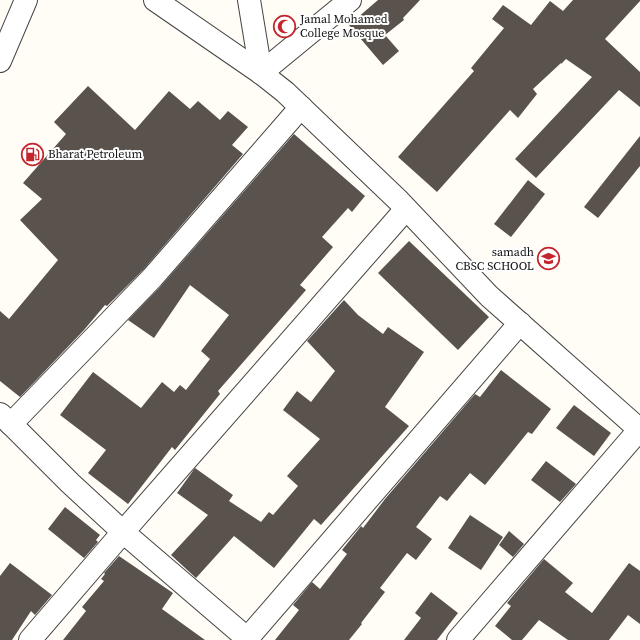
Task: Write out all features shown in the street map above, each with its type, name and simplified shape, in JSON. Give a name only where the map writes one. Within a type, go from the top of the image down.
[{"type":"street","points":[[0,61],[26,0]]},
{"type":"street","points":[[155,0],[261,73],[285,92],[406,209],[489,296],[640,430],[458,640]]},
{"type":"street","points":[[249,0],[261,73]]},
{"type":"street","points":[[261,73],[350,0]]},
{"type":"street","points":[[301,107],[152,278],[6,419],[70,483],[122,532],[247,639],[520,323]]},
{"type":"street","points":[[30,640],[122,532],[406,209]]},
{"type":"building","points":[[378,0],[420,0],[403,18],[404,20],[385,35],[399,51],[383,65],[349,25]]},
{"type":"building","points":[[573,0],[640,0],[605,39],[640,72],[640,107],[619,90],[536,178],[515,159],[592,77],[566,59],[533,89],[537,94],[518,118],[510,110],[437,192],[398,157],[474,71],[471,68],[504,28],[492,19],[503,5],[531,25],[550,1],[563,11]]},
{"type":"building","points":[[88,86],[135,130],[169,91],[190,109],[198,101],[220,120],[228,111],[248,127],[232,145],[243,154],[143,270],[107,306],[105,305],[84,330],[20,397],[0,381],[0,311],[9,319],[58,260],[20,220],[42,199],[23,183],[66,134],[54,122]]},
{"type":"building","points":[[294,134],[365,196],[352,212],[348,208],[322,237],[333,247],[300,285],[306,290],[218,391],[220,394],[175,450],[172,447],[128,504],[88,473],[106,450],[60,415],[93,372],[141,408],[162,382],[174,392],[180,385],[186,390],[210,359],[201,351],[229,315],[190,285],[154,338],[128,320],[161,286]]},
{"type":"building","points":[[640,136],[640,166],[598,218],[584,207]]},
{"type":"building","points":[[528,180],[545,194],[511,237],[494,224]]},
{"type":"building","points":[[409,241],[489,317],[458,350],[378,273]]},
{"type":"building","points":[[344,300],[358,315],[383,334],[388,327],[424,352],[385,407],[409,426],[321,525],[314,519],[274,568],[234,536],[196,578],[171,555],[208,515],[177,493],[195,468],[233,495],[229,501],[261,522],[269,512],[273,515],[298,486],[287,476],[320,439],[283,410],[297,391],[311,402],[335,371],[307,341]]},
{"type":"building","points":[[501,370],[551,409],[532,434],[528,432],[485,485],[470,473],[447,501],[440,496],[416,527],[432,539],[416,560],[407,553],[380,588],[385,592],[349,640],[275,640],[299,610],[293,605],[312,582],[320,589],[347,554],[342,550],[361,526],[363,528],[385,499],[475,394],[480,397]]},
{"type":"building","points":[[574,405],[611,433],[594,456],[556,428]]},
{"type":"building","points":[[546,461],[576,484],[560,502],[531,480]]},
{"type":"building","points":[[65,507],[100,535],[96,540],[98,542],[84,558],[48,529]]},
{"type":"building","points":[[470,515],[503,537],[481,570],[448,548]]},
{"type":"building","points":[[509,531],[524,544],[513,557],[499,545]]},
{"type":"building","points":[[119,556],[173,593],[162,609],[205,640],[63,640],[86,611],[82,607],[104,581],[101,579],[105,574],[104,573]]},
{"type":"building","points":[[544,559],[573,583],[565,592],[592,613],[629,563],[640,571],[640,624],[628,615],[609,640],[568,640],[539,620],[522,640],[512,640],[495,626],[511,606],[507,603]]},
{"type":"building","points":[[10,563],[52,595],[35,615],[31,611],[12,640],[0,640],[0,576]]},
{"type":"building","points":[[431,592],[458,613],[437,640],[404,640],[421,618],[415,613]]},
{"type":"place","name":"Jamal Mohamed College Mosque","points":[[285,26]]},
{"type":"place","name":"Bharat Petroleum","points":[[32,154]]},
{"type":"place","name":"samadh CBSC SCHOOL","points":[[549,259]]}]
